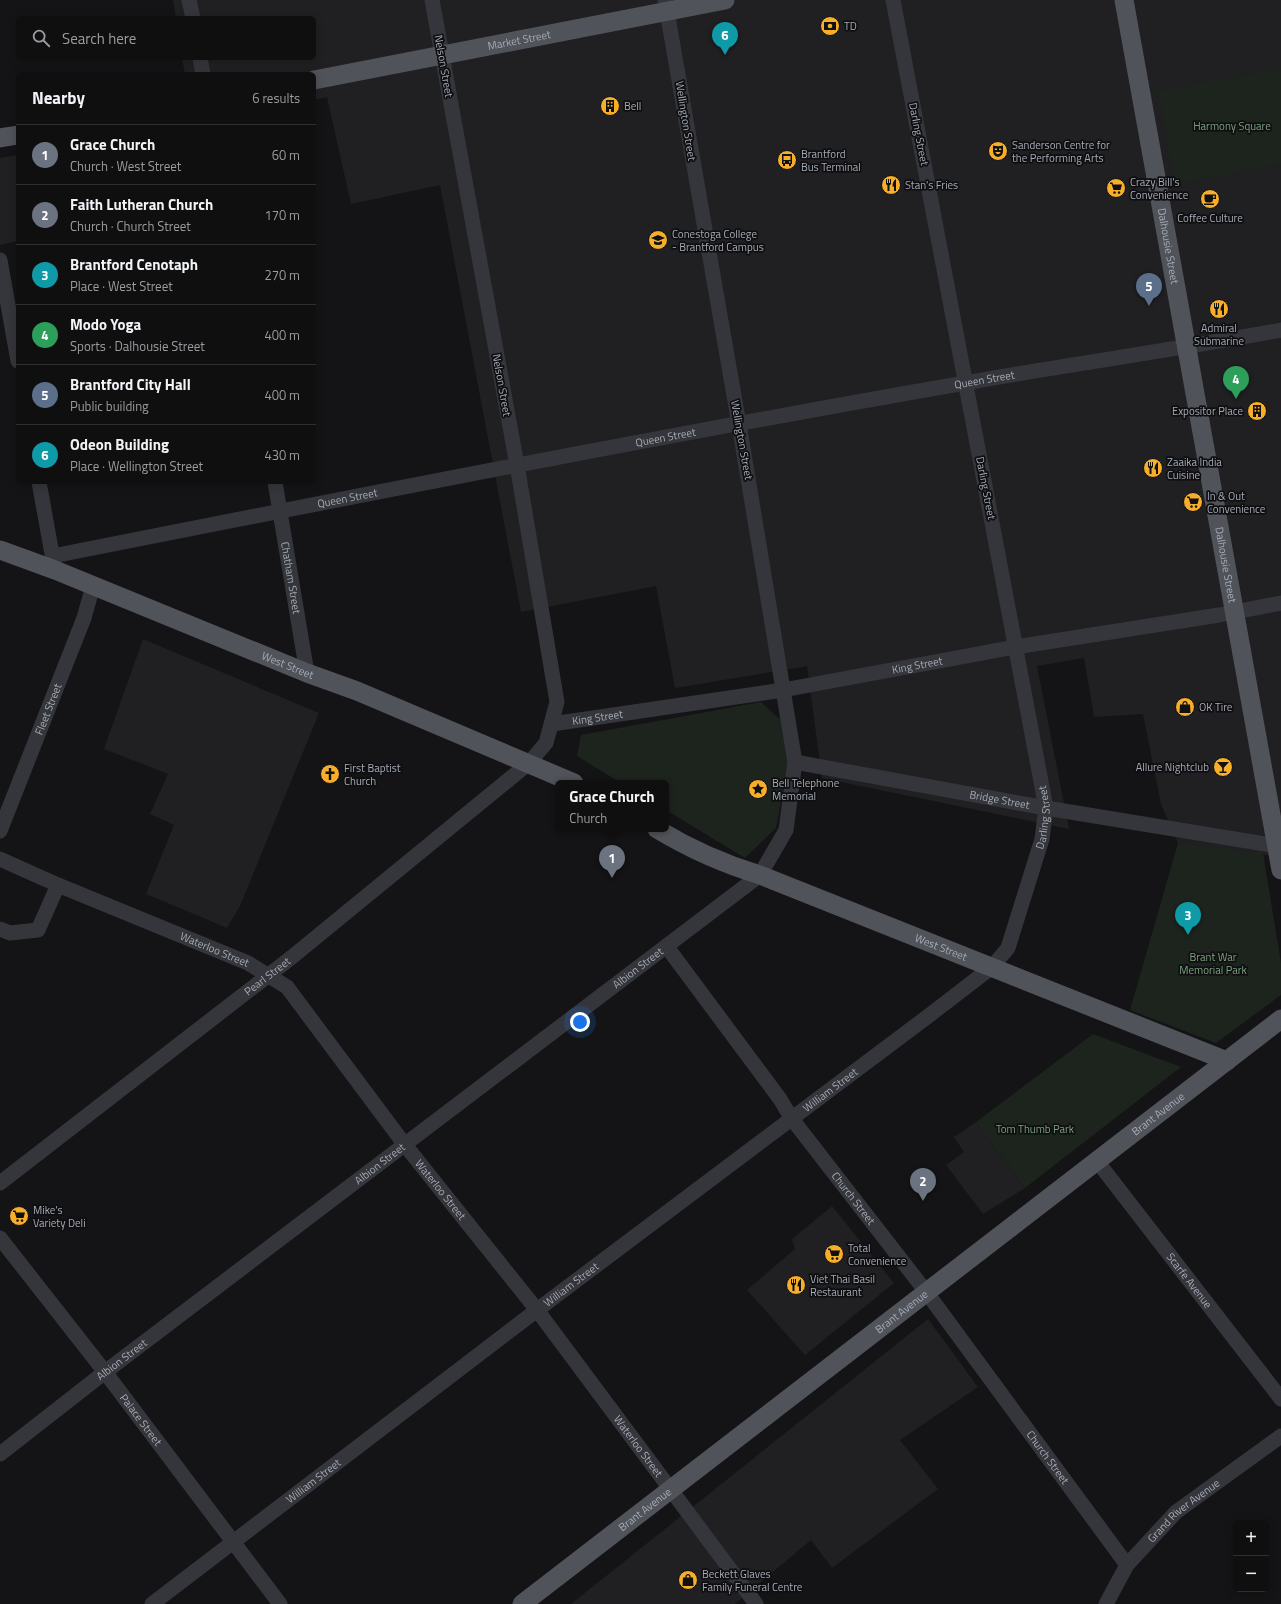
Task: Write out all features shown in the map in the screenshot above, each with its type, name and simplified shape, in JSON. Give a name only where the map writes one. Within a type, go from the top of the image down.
[{"type":"main road","name":"Market Street","points":[[316,80],[666,6],[725,0]]},
{"type":"main road","name":"Dalhousie Street","points":[[1124,0],[1233,612],[1281,870]]},
{"type":"main road","points":[[0,138],[16,135]]},
{"type":"main road","name":"West Street","points":[[0,550],[54,563],[93,586],[307,673],[357,691],[567,780]]},
{"type":"main road","name":"West Street","points":[[662,832],[732,866],[760,875],[1227,1061]]},
{"type":"main road","name":"Brant Avenue","points":[[522,1604],[1281,1019]]},
{"type":"street","points":[[189,0],[193,16]]},
{"type":"street","name":"Nelson Street","points":[[432,0],[517,465],[557,702],[546,743],[529,763]]},
{"type":"street","name":"Darling Street","points":[[892,0],[1046,808],[1042,839],[1008,948],[992,967]]},
{"type":"street","name":"Wellington Street","points":[[666,6],[739,424],[795,762],[786,830],[760,875]]},
{"type":"street","points":[[200,60],[203,72]]},
{"type":"street","points":[[0,260],[16,350]]},
{"type":"street","name":"Queen Street","points":[[54,563],[280,511],[517,465],[966,383],[1187,348],[1281,330]]},
{"type":"street","points":[[39,484],[54,563]]},
{"type":"street","name":"Chatham Street","points":[[275,484],[307,673]]},
{"type":"street","name":"Fleet Street","points":[[0,831],[84,618],[93,586]]},
{"type":"street","name":"King Street","points":[[552,724],[783,690],[1015,647],[1281,603]]},
{"type":"street","name":"Bridge Street","points":[[795,762],[1046,808],[1277,846]]},
{"type":"street","name":"Pearl Street","points":[[0,1183],[292,957],[529,763]]},
{"type":"street","name":"Waterloo Street","points":[[0,859],[58,885],[248,963],[287,987],[405,1145],[537,1310],[756,1604]]},
{"type":"street","name":"Albion Street","points":[[0,1454],[105,1372],[760,875]]},
{"type":"street","points":[[0,929],[10,933],[38,930],[58,885]]},
{"type":"street","name":"Church Street","points":[[667,947],[780,1099],[792,1119],[927,1293],[1127,1565]]},
{"type":"street","name":"William Street","points":[[152,1604],[537,1310],[992,967]]},
{"type":"street","name":"Scarfe Avenue","points":[[1097,1161],[1281,1399]]},
{"type":"street","name":"Palace Street","points":[[0,1238],[105,1372],[234,1541],[280,1604]]},
{"type":"street","name":"Grand River Avenue","points":[[1106,1604],[1127,1565],[1176,1512],[1281,1436]]},
{"type":"shaded area","points":[[173,0],[1281,0],[1281,857],[1178,843],[1161,804],[1143,714],[1094,717],[1084,658],[1037,666],[1069,829],[822,778],[807,666],[675,688],[656,586],[521,612],[440,185],[351,204],[327,97],[316,100],[316,72],[185,72],[182,60],[316,60],[316,16],[176,16]]},
{"type":"shaded area","points":[[16,155],[16,241],[0,245],[0,158]]},
{"type":"shaded area","points":[[143,639],[319,713],[240,906],[227,928],[146,894],[174,825],[150,814],[168,774],[104,749]]},
{"type":"shaded area","points":[[976,1122],[1025,1188],[983,1214],[946,1165],[964,1152],[954,1137]]},
{"type":"shaded area","points":[[832,1206],[894,1283],[805,1355],[747,1290],[795,1249],[792,1239]]},
{"type":"shaded area","points":[[928,1319],[978,1387],[900,1440],[938,1489],[832,1568],[811,1540],[735,1604],[571,1604]]},
{"type":"green space","name":"Harmony Square","points":[[1281,69],[1281,164],[1175,184],[1158,91]]},
{"type":"green space","points":[[761,702],[784,723],[788,765],[776,828],[745,858],[669,812],[669,780],[616,780],[577,756],[581,735]]},
{"type":"green space","name":"Brant War Memorial Park","points":[[1178,843],[1263,853],[1281,963],[1281,995],[1216,1043],[1130,1010]]},
{"type":"green space","name":"Tom Thumb Park","points":[[1093,1034],[1181,1067],[1025,1188],[976,1122]]},
{"type":"place","name":"TD","points":[[830,26]]},
{"type":"place","name":"Odeon Building","points":[[725,55]]},
{"type":"place","name":"Bell","points":[[610,106]]},
{"type":"place","name":"Sanderson Centre for the Performing Arts","points":[[998,151]]},
{"type":"place","name":"Brantford Bus Terminal","points":[[787,160]]},
{"type":"place","name":"Stan's Fries","points":[[891,185]]},
{"type":"place","name":"Crazy Bill's Convenience","points":[[1116,188]]},
{"type":"place","name":"Coffee Culture","points":[[1210,199]]},
{"type":"place","name":"Conestoga College - Brantford Campus","points":[[658,240]]},
{"type":"place","name":"Brantford City Hall","points":[[1149,306]]},
{"type":"place","name":"Admiral Submarine","points":[[1219,309]]},
{"type":"place","name":"Modo Yoga","points":[[1236,399]]},
{"type":"place","name":"Expositor Place","points":[[1257,411]]},
{"type":"place","name":"Zaaika India Cuisine","points":[[1153,468]]},
{"type":"place","name":"In & Out Convenience","points":[[1193,502]]},
{"type":"place","name":"OK Tire","points":[[1185,707]]},
{"type":"place","name":"Allure Nightclub","points":[[1223,767]]},
{"type":"place","name":"First Baptist Church","points":[[330,774]]},
{"type":"place","name":"Bell Telephone Memorial","points":[[758,789]]},
{"type":"place","name":"Grace Church","points":[[612,878]]},
{"type":"place","name":"Brantford Cenotaph","points":[[1188,935]]},
{"type":"place","name":"Faith Lutheran Church","points":[[923,1201]]},
{"type":"place","name":"Mike's Variety Deli","points":[[19,1216]]},
{"type":"place","name":"Total Convenience","points":[[834,1254]]},
{"type":"place","name":"Viet Thai Basil Restaurant","points":[[796,1285]]},
{"type":"place","name":"Beckett Glaves Family Funeral Centre","points":[[688,1580]]}]
